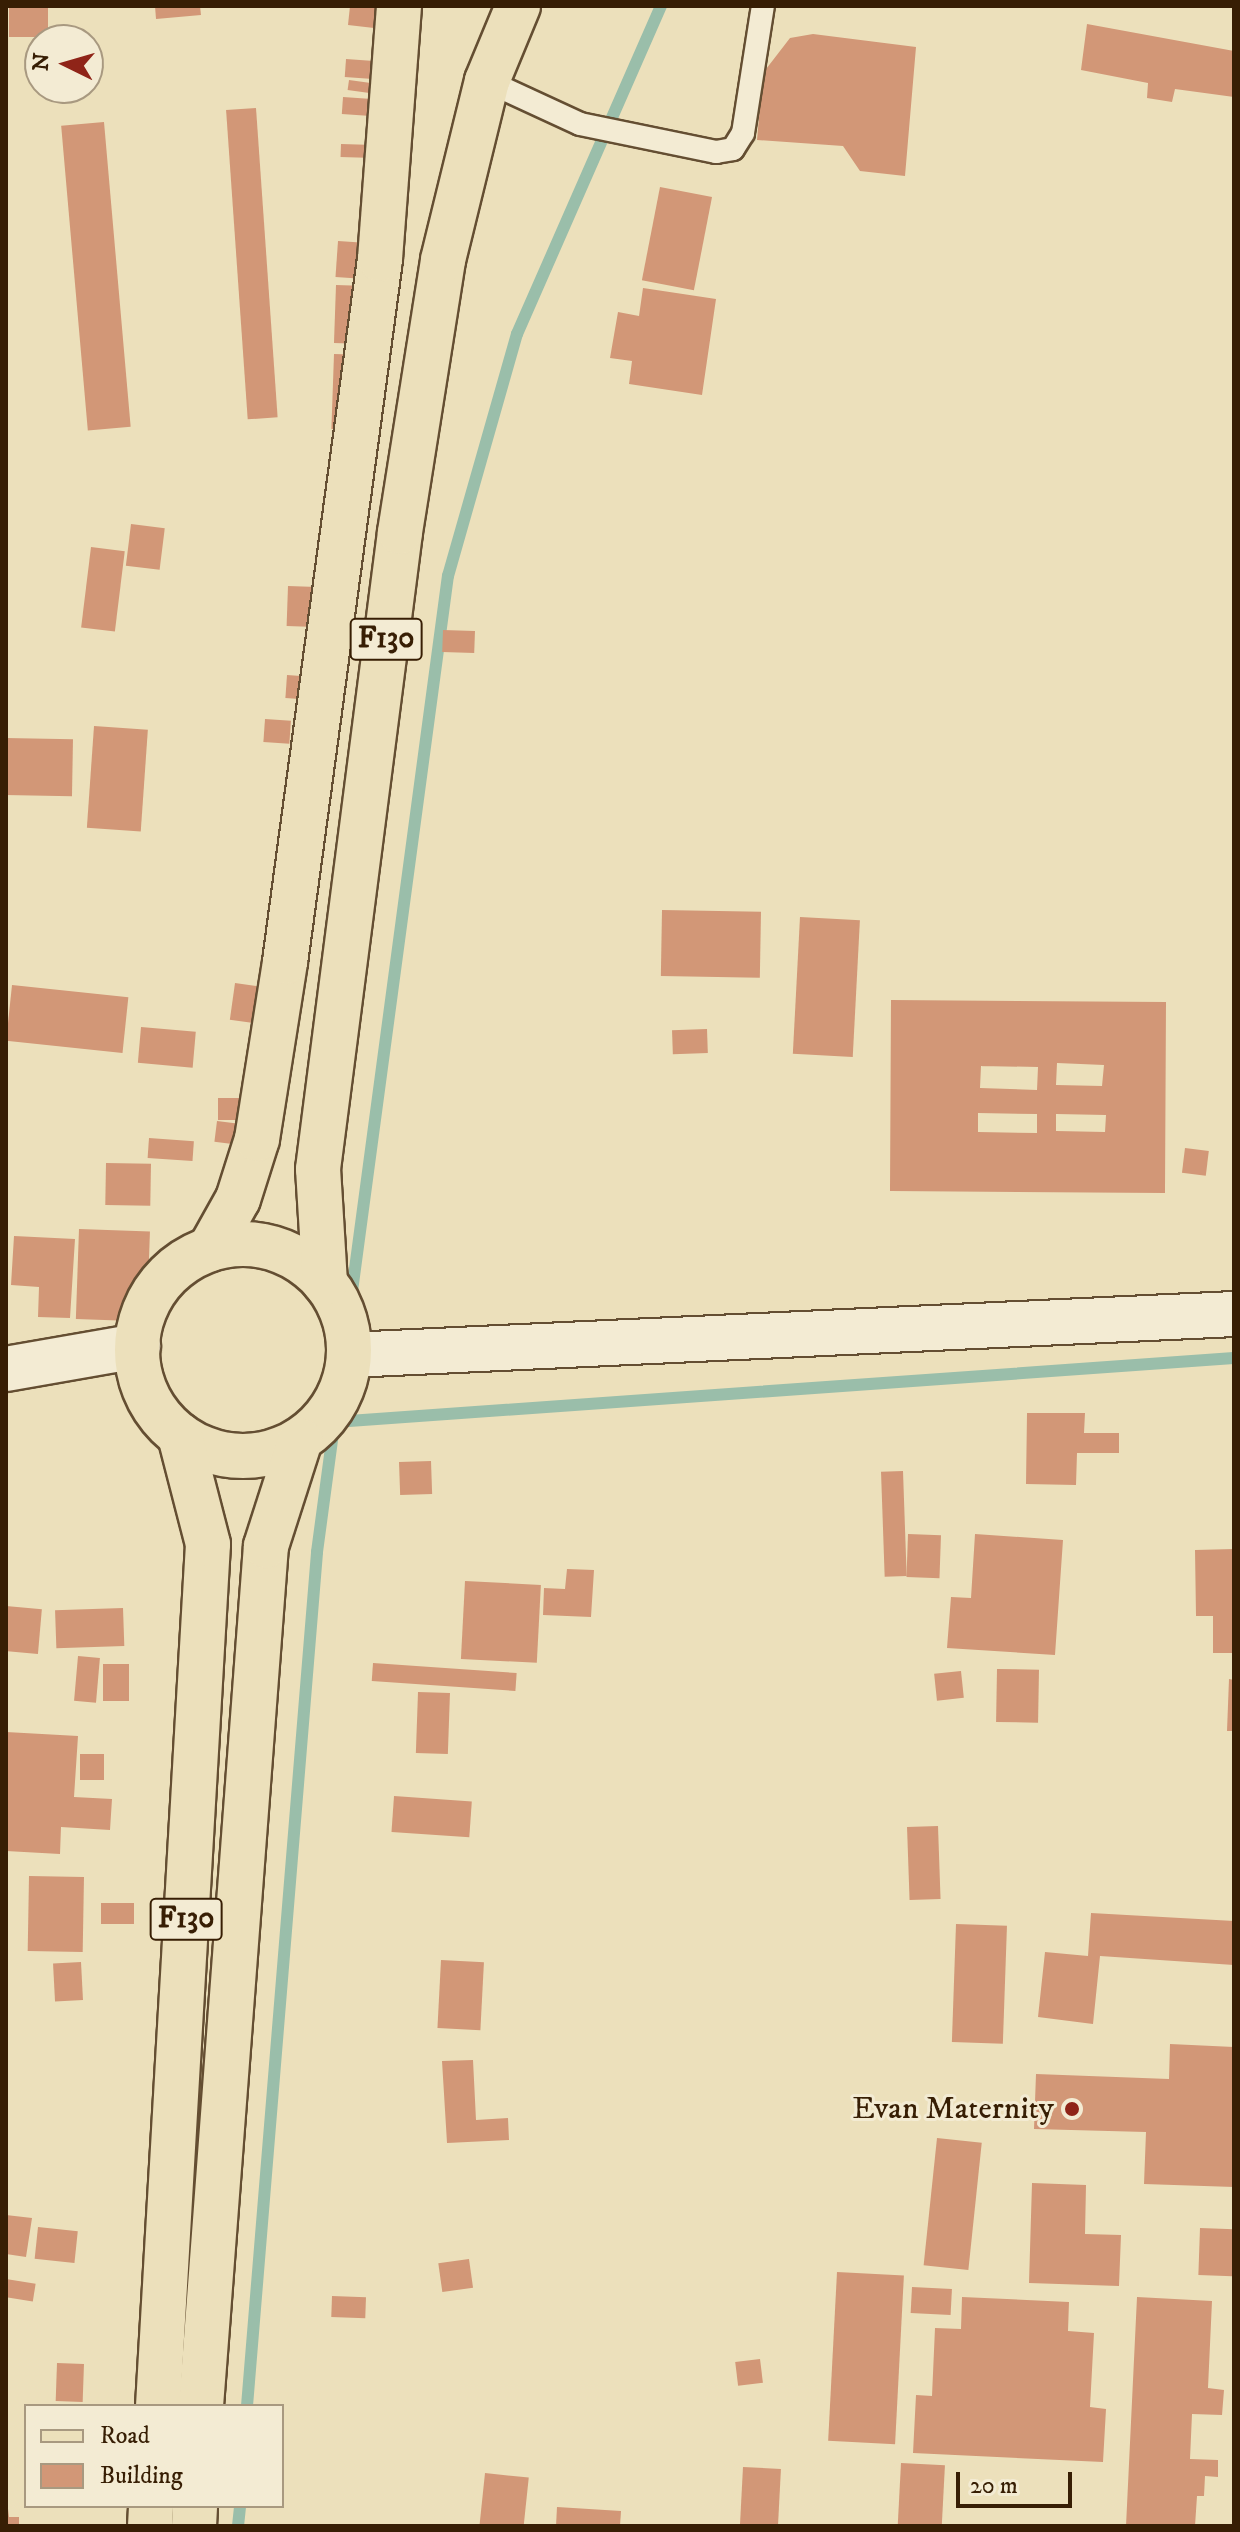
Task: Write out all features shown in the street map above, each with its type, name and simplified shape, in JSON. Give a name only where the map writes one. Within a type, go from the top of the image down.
[{"type":"main road","name":"F130","points":[[210,1249],[238,1199],[257,1139],[285,962],[380,259],[399,6]]},
{"type":"main road","name":"F130","points":[[180,1436],[226,1456],[276,1452],[300,1440],[335,1404],[349,1355],[347,1329],[325,1283],[318,1169],[400,532],[443,260],[487,81],[518,6]]},
{"type":"main road","name":"F130","points":[[158,2404],[208,1544],[180,1436],[148,1396],[138,1346],[142,1320],[167,1276],[210,1249],[261,1245],[285,1252],[325,1283]]},
{"type":"main road","name":"F130","points":[[201,2404],[266,1546],[300,1440]]},
{"type":"street","points":[[349,1355],[1234,1314]]},
{"type":"street","points":[[6,1369],[138,1346]]},
{"type":"lane","points":[[487,81],[580,124],[716,152],[733,149],[743,133],[763,6]]},
{"type":"building","points":[[9,6],[48,6],[48,24],[24,24],[24,37],[9,37]]},
{"type":"building","points":[[155,6],[200,6],[201,15],[156,19]]},
{"type":"building","points":[[350,6],[376,6],[374,28],[348,25]]},
{"type":"building","points":[[1087,24],[1234,51],[1234,97],[1175,89],[1172,102],[1147,98],[1148,83],[1081,70]]},
{"type":"building","points":[[813,34],[916,47],[905,176],[860,171],[843,146],[757,140],[763,73],[790,38]]},
{"type":"building","points":[[346,59],[374,61],[373,79],[345,77]]},
{"type":"building","points":[[349,80],[371,83],[369,93],[348,90]]},
{"type":"building","points":[[343,97],[372,99],[371,116],[342,114]]},
{"type":"building","points":[[256,108],[278,417],[248,419],[226,110]]},
{"type":"building","points":[[104,122],[131,427],[88,431],[61,126]]},
{"type":"building","points":[[341,144],[366,145],[366,158],[341,157]]},
{"type":"building","points":[[660,187],[712,197],[694,290],[642,280]]},
{"type":"building","points":[[338,241],[364,243],[361,279],[335,277]]},
{"type":"building","points":[[336,285],[359,286],[357,344],[334,343]]},
{"type":"building","points":[[643,288],[716,299],[702,395],[629,384],[632,361],[610,358],[618,312],[639,316]]},
{"type":"building","points":[[334,354],[359,355],[356,430],[331,429]]},
{"type":"building","points":[[131,524],[165,528],[160,570],[126,566]]},
{"type":"building","points":[[91,547],[125,551],[115,632],[81,627]]},
{"type":"building","points":[[288,586],[317,587],[316,627],[287,626]]},
{"type":"building","points":[[443,630],[475,631],[474,653],[442,652]]},
{"type":"building","points":[[287,675],[301,676],[299,699],[285,698]]},
{"type":"building","points":[[265,719],[291,721],[289,744],[263,742]]},
{"type":"building","points":[[94,726],[148,730],[141,832],[87,828]]},
{"type":"building","points":[[6,738],[73,739],[72,796],[6,795]]},
{"type":"building","points":[[662,910],[761,912],[760,978],[661,976]]},
{"type":"building","points":[[800,917],[860,920],[853,1057],[793,1054]]},
{"type":"building","points":[[235,983],[257,986],[252,1023],[230,1020]]},
{"type":"building","points":[[12,985],[128,997],[123,1053],[6,1041]]},
{"type":"building","points":[[891,1000],[1166,1002],[1165,1193],[890,1191]],"holes":[[[1057,1063],[1104,1065],[1102,1086],[1056,1085]],[[981,1066],[1038,1067],[1037,1090],[980,1088]],[[978,1113],[1037,1114],[1037,1133],[978,1132]],[[1056,1114],[1106,1115],[1105,1132],[1056,1131]]]},
{"type":"building","points":[[141,1027],[196,1032],[193,1068],[138,1063]]},
{"type":"building","points":[[707,1029],[708,1053],[673,1054],[672,1030]]},
{"type":"building","points":[[218,1098],[243,1098],[243,1120],[218,1120]]},
{"type":"building","points":[[217,1121],[249,1125],[246,1146],[214,1142]]},
{"type":"building","points":[[149,1138],[194,1141],[192,1161],[148,1158]]},
{"type":"building","points":[[1185,1148],[1209,1151],[1206,1176],[1182,1173]]},
{"type":"building","points":[[106,1163],[151,1164],[150,1206],[105,1205]]},
{"type":"building","points":[[79,1229],[150,1231],[147,1321],[76,1319]]},
{"type":"building","points":[[14,1236],[75,1239],[70,1318],[38,1317],[39,1287],[11,1285]]},
{"type":"building","points":[[1027,1413],[1085,1413],[1084,1433],[1119,1433],[1119,1453],[1077,1453],[1076,1485],[1026,1484]]},
{"type":"building","points":[[431,1461],[432,1494],[400,1495],[399,1462]]},
{"type":"building","points":[[903,1471],[907,1576],[885,1577],[881,1472]]},
{"type":"building","points":[[908,1534],[941,1535],[939,1578],[906,1577]]},
{"type":"building","points":[[975,1534],[1063,1540],[1055,1655],[947,1648],[951,1597],[971,1598]]},
{"type":"building","points":[[1234,1549],[1234,1653],[1213,1653],[1213,1616],[1196,1616],[1195,1550]]},
{"type":"building","points":[[567,1569],[594,1570],[591,1617],[543,1615],[544,1588],[565,1589]]},
{"type":"building","points":[[465,1581],[541,1585],[537,1663],[461,1659]]},
{"type":"building","points":[[6,1606],[42,1609],[38,1654],[6,1651]]},
{"type":"building","points":[[123,1608],[124,1646],[56,1648],[55,1610]]},
{"type":"building","points":[[78,1656],[100,1658],[96,1703],[74,1701]]},
{"type":"building","points":[[373,1663],[517,1673],[515,1691],[372,1681]]},
{"type":"building","points":[[103,1664],[129,1664],[129,1701],[103,1701]]},
{"type":"building","points":[[997,1669],[1039,1670],[1038,1723],[996,1722]]},
{"type":"building","points":[[961,1671],[964,1698],[937,1701],[934,1674]]},
{"type":"building","points":[[1229,1679],[1234,1680],[1234,1731],[1227,1731]]},
{"type":"building","points":[[418,1692],[450,1693],[448,1754],[416,1753]]},
{"type":"building","points":[[6,1732],[78,1736],[74,1797],[112,1799],[110,1830],[61,1827],[60,1854],[6,1851]]},
{"type":"building","points":[[80,1754],[104,1754],[104,1780],[80,1780]]},
{"type":"building","points":[[394,1796],[472,1801],[469,1837],[391,1832]]},
{"type":"building","points":[[938,1826],[941,1899],[910,1900],[907,1827]]},
{"type":"building","points":[[29,1876],[84,1877],[83,1952],[28,1951]]},
{"type":"building","points":[[101,1903],[134,1903],[134,1924],[101,1924]]},
{"type":"building","points":[[1091,1913],[1234,1921],[1234,1965],[1100,1956],[1093,2024],[1038,2017],[1045,1952],[1088,1956]]},
{"type":"building","points":[[956,1924],[1007,1926],[1003,2044],[952,2042]]},
{"type":"building","points":[[441,1960],[484,1962],[480,2030],[437,2028]]},
{"type":"building","points":[[81,1962],[83,2000],[55,2001],[53,1963]]},
{"type":"building","points":[[1170,2044],[1234,2047],[1234,2187],[1144,2184],[1146,2132],[1034,2129],[1036,2074],[1169,2079]]},
{"type":"building","points":[[473,2060],[476,2120],[508,2118],[509,2140],[447,2143],[442,2061]]},
{"type":"building","points":[[937,2138],[982,2143],[968,2270],[924,2265]]},
{"type":"building","points":[[1032,2183],[1086,2185],[1085,2234],[1121,2235],[1119,2286],[1029,2283]]},
{"type":"building","points":[[6,2215],[32,2218],[26,2257],[6,2254]]},
{"type":"building","points":[[38,2227],[78,2231],[74,2263],[35,2259]]},
{"type":"building","points":[[1200,2228],[1234,2229],[1232,2276],[1198,2275]]},
{"type":"building","points":[[469,2259],[473,2288],[442,2292],[438,2263]]},
{"type":"building","points":[[837,2272],[904,2276],[895,2444],[828,2441]]},
{"type":"building","points":[[6,2279],[36,2284],[33,2301],[6,2297]]},
{"type":"building","points":[[912,2287],[952,2289],[951,2315],[911,2313]]},
{"type":"building","points":[[332,2296],[366,2297],[365,2318],[331,2317]]},
{"type":"building","points":[[962,2297],[1069,2302],[1068,2331],[1094,2333],[1090,2407],[1106,2409],[1103,2462],[913,2453],[916,2395],[932,2396],[935,2328],[961,2329]]},
{"type":"building","points":[[1137,2297],[1212,2301],[1208,2388],[1224,2390],[1222,2415],[1192,2414],[1190,2459],[1218,2460],[1218,2477],[1205,2476],[1204,2496],[1197,2496],[1195,2526],[1126,2526]]},
{"type":"building","points":[[760,2359],[763,2383],[738,2386],[735,2362]]},
{"type":"building","points":[[57,2363],[84,2364],[83,2402],[56,2401]]},
{"type":"building","points":[[901,2463],[945,2465],[942,2526],[898,2526]]},
{"type":"building","points":[[743,2467],[781,2469],[778,2526],[740,2526]]},
{"type":"building","points":[[485,2473],[529,2478],[524,2526],[479,2526]]},
{"type":"building","points":[[6,2492],[9,2517],[19,2517],[19,2526],[6,2526]]},
{"type":"building","points":[[557,2507],[621,2511],[620,2526],[556,2526]]},
{"type":"waterway","points":[[247,2404],[317,1552],[448,576],[517,334],[661,6]]},
{"type":"waterway","points":[[335,1422],[1234,1358]]},
{"type":"waterway","points":[[238,2526],[240,2508]]},
{"type":"place","name":"Evan Maternity","points":[[1072,2109]]}]
